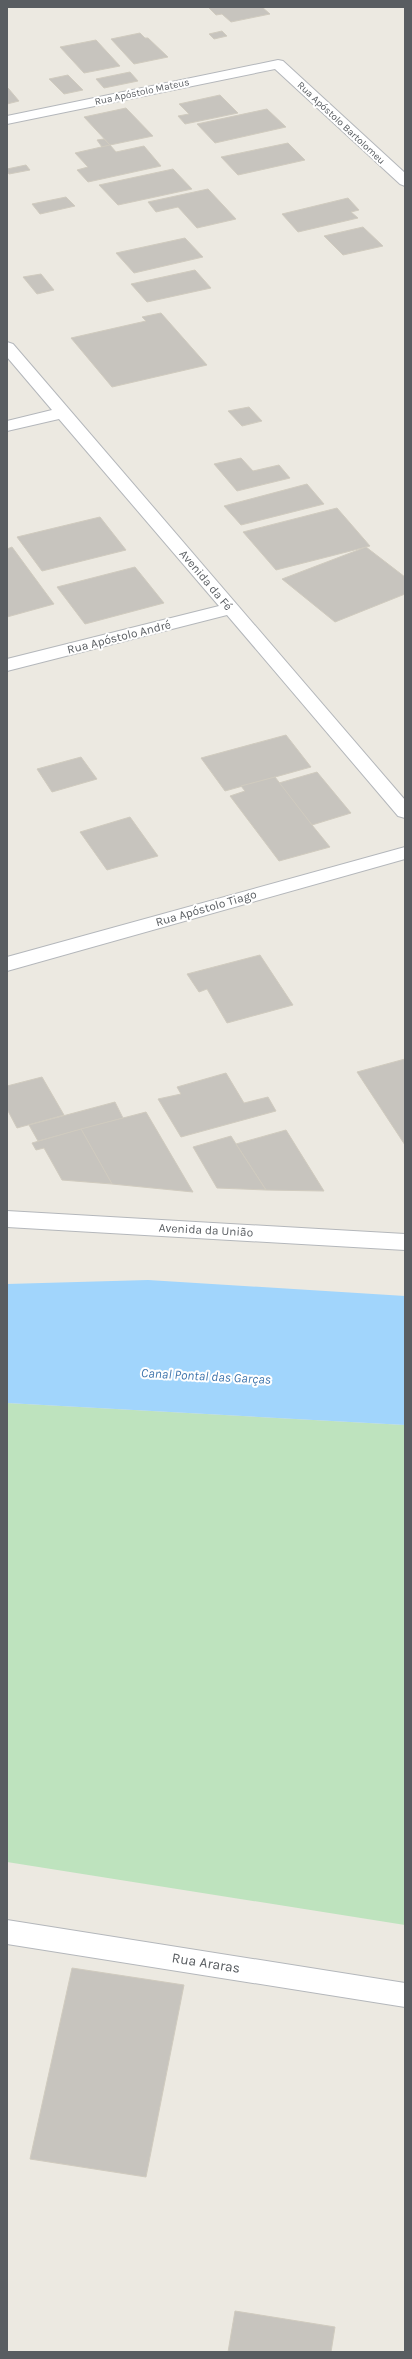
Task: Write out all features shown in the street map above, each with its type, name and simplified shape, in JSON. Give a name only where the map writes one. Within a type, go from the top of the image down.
[{"type":"street","name":"Rua Apóstolo Mateus","points":[[7,120],[278,64]]},
{"type":"street","name":"Rua Apóstolo Bartolomeu","points":[[278,64],[405,181]]},
{"type":"street","name":"Avenida da Fé","points":[[7,347],[405,812]]},
{"type":"street","points":[[7,426],[64,413]]},
{"type":"street","name":"Rua Apóstolo André","points":[[7,665],[230,608]]},
{"type":"street","name":"Rua Apóstolo Tiago","points":[[7,964],[405,853]]},
{"type":"street","name":"Avenida da União","points":[[7,1218],[405,1242]]},
{"type":"street","name":"Rua Araras","points":[[7,1932],[405,1995]]},
{"type":"green space","points":[[7,1403],[405,1425],[405,1925],[7,1862]]},
{"type":"water","name":"Canal Pontal das Garças","points":[[148,1280],[405,1296],[405,1425],[7,1403],[7,1284]]},
{"type":"building","points":[[208,7],[262,7],[270,14],[231,22],[222,14],[216,15]]},
{"type":"building","points":[[222,31],[227,36],[214,39],[209,34]]},
{"type":"building","points":[[140,33],[145,38],[148,38],[168,57],[134,64],[111,39]]},
{"type":"building","points":[[96,40],[120,66],[84,73],[60,47]]},
{"type":"building","points":[[130,72],[138,81],[104,88],[96,79]]},
{"type":"building","points":[[68,75],[83,90],[64,94],[49,79]]},
{"type":"building","points":[[8,88],[19,101],[7,104]]},
{"type":"building","points":[[220,95],[238,113],[185,124],[178,116],[189,114],[179,104]]},
{"type":"building","points":[[126,108],[153,136],[110,145],[84,117]]},
{"type":"building","points":[[267,109],[286,127],[215,143],[197,124]]},
{"type":"building","points":[[104,139],[110,145],[102,147],[97,140]]},
{"type":"building","points":[[288,143],[305,160],[238,175],[221,157]]},
{"type":"building","points":[[110,145],[116,152],[144,146],[161,166],[88,182],[77,170],[88,167],[75,153]]},
{"type":"building","points":[[26,165],[30,170],[9,174],[7,171],[7,169]]},
{"type":"building","points":[[173,169],[192,189],[118,205],[99,185]]},
{"type":"building","points":[[208,189],[236,219],[197,228],[178,207],[156,212],[148,202]]},
{"type":"building","points":[[66,197],[75,206],[40,214],[32,204]]},
{"type":"building","points":[[348,198],[359,210],[351,212],[358,218],[298,232],[282,214]]},
{"type":"building","points":[[363,227],[383,246],[343,255],[324,236]]},
{"type":"building","points":[[185,238],[203,257],[134,273],[116,253]]},
{"type":"building","points":[[195,270],[211,288],[147,302],[131,284]]},
{"type":"building","points":[[41,274],[54,290],[37,294],[23,277]]},
{"type":"building","points":[[161,313],[207,365],[112,387],[71,338],[146,321],[142,317]]},
{"type":"building","points":[[249,407],[262,421],[242,426],[228,411]]},
{"type":"building","points":[[241,458],[253,471],[279,465],[290,478],[237,491],[214,464]]},
{"type":"building","points":[[307,484],[324,504],[241,525],[224,506]]},
{"type":"building","points":[[337,508],[370,546],[276,570],[243,532]]},
{"type":"building","points":[[100,517],[126,550],[42,571],[17,537]]},
{"type":"building","points":[[12,547],[54,604],[7,617],[7,549]]},
{"type":"building","points":[[366,547],[405,577],[405,594],[335,622],[282,579]]},
{"type":"building","points":[[135,567],[164,603],[85,624],[57,587]]},
{"type":"building","points":[[286,735],[311,767],[225,791],[201,758]]},
{"type":"building","points":[[81,757],[97,779],[52,792],[37,769]]},
{"type":"building","points":[[317,772],[351,813],[312,825],[279,783]]},
{"type":"building","points":[[275,777],[330,847],[279,861],[230,796],[245,791],[241,786]]},
{"type":"building","points":[[130,817],[158,856],[107,870],[80,832]]},
{"type":"building","points":[[260,955],[293,1005],[227,1023],[207,989],[199,992],[187,974]]},
{"type":"building","points":[[405,1059],[405,1145],[357,1072]]},
{"type":"building","points":[[226,1073],[244,1103],[268,1097],[276,1111],[181,1137],[158,1099],[181,1094],[177,1087]]},
{"type":"building","points":[[42,1077],[64,1115],[17,1128],[7,1109],[7,1086]]},
{"type":"building","points":[[115,1102],[123,1118],[38,1141],[29,1125]]},
{"type":"building","points":[[146,1112],[193,1192],[112,1184],[81,1129]]},
{"type":"building","points":[[81,1129],[112,1184],[62,1180],[44,1148],[36,1150],[32,1143]]},
{"type":"building","points":[[286,1130],[324,1191],[266,1190],[236,1144]]},
{"type":"building","points":[[231,1136],[266,1190],[217,1188],[193,1147]]},
{"type":"building","points":[[72,1968],[184,1985],[146,2177],[30,2159]]},
{"type":"building","points":[[235,2311],[335,2327],[331,2352],[228,2352]]}]
